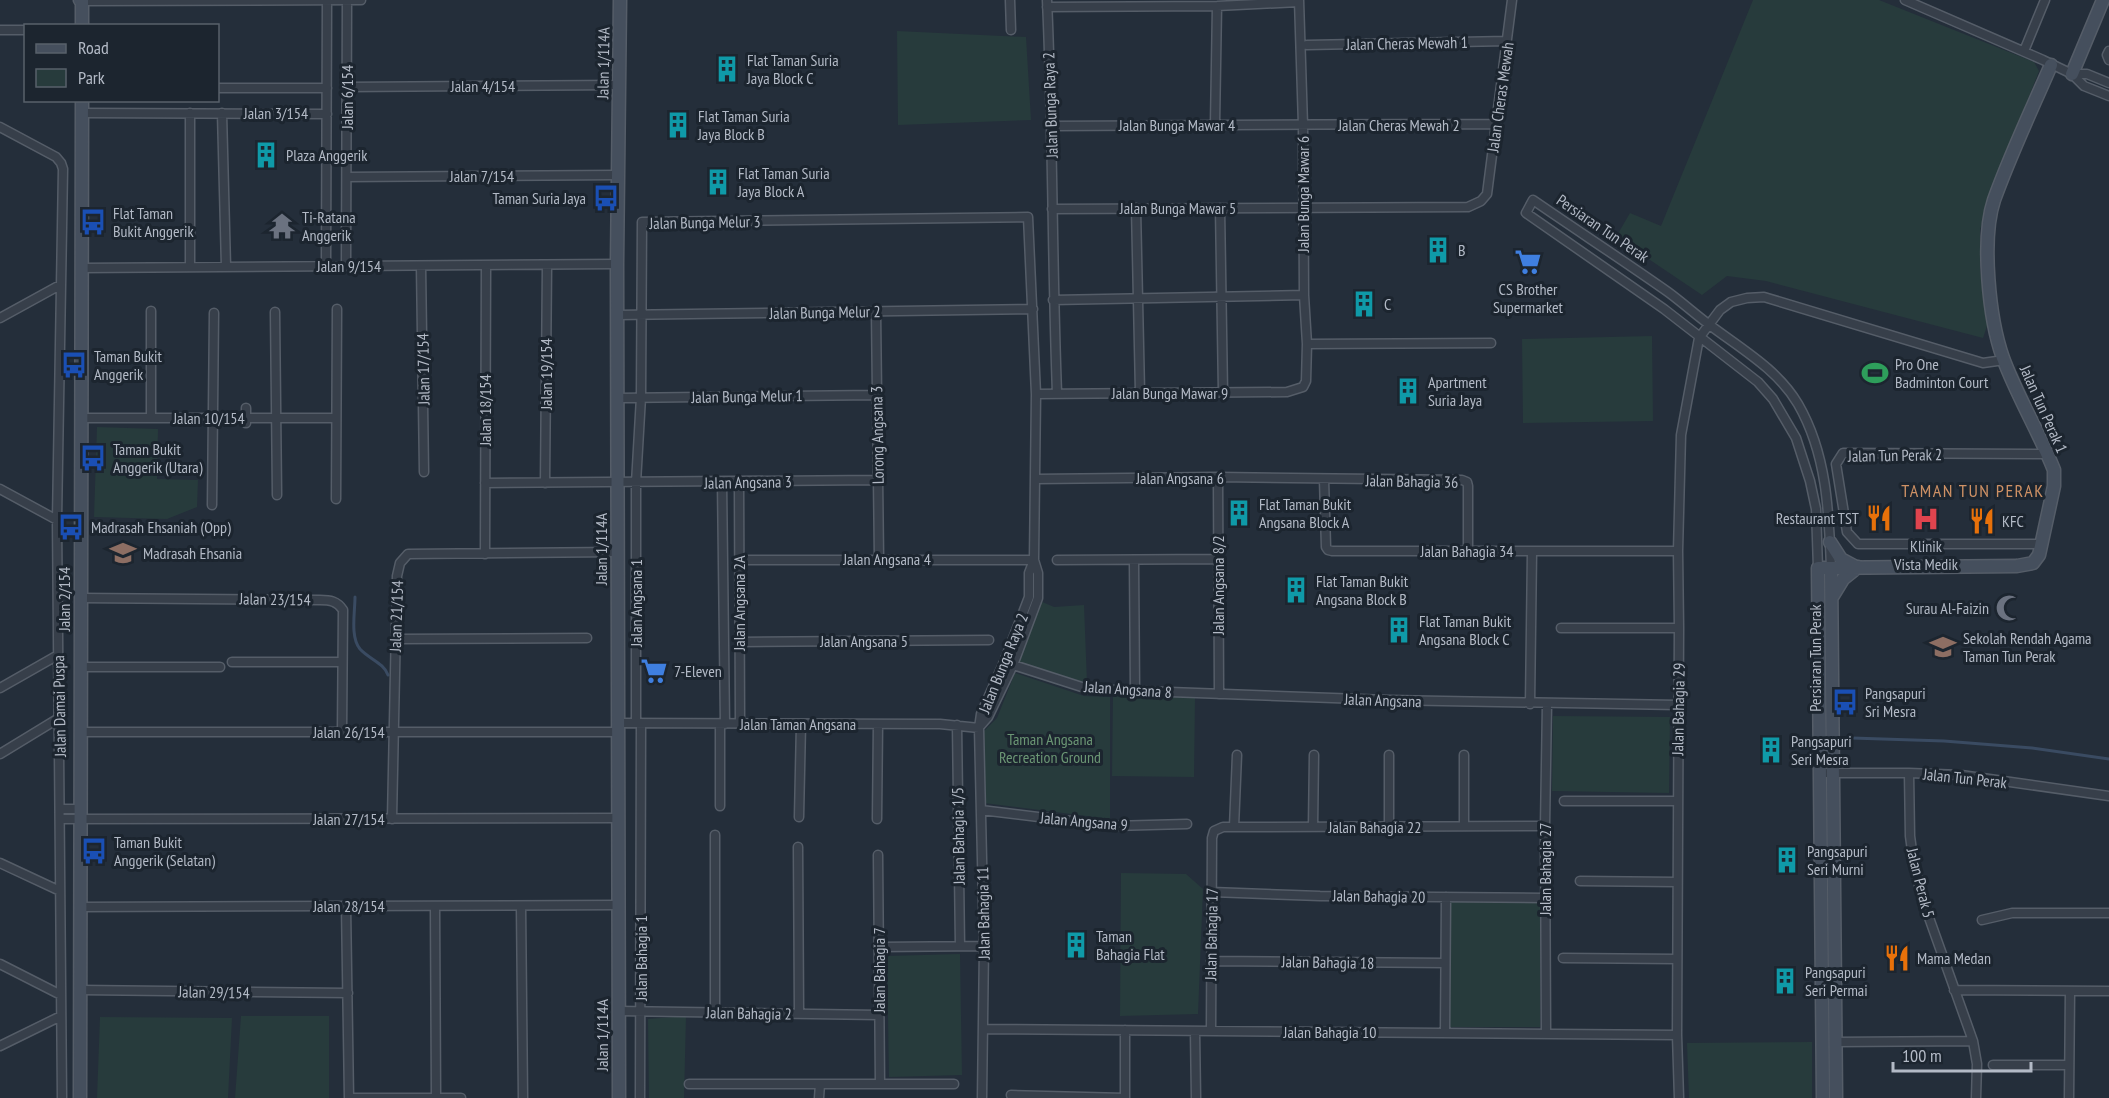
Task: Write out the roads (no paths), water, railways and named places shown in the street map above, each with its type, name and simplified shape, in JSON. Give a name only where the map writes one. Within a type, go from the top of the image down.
[{"type":"street","points":[[326,266],[327,0]]},
{"type":"street","name":"Jalan 6/154","points":[[346,266],[347,0]]},
{"type":"street","points":[[82,24],[81,1],[361,0]]},
{"type":"street","name":"Jalan 1/114A","points":[[619,1098],[617,264],[620,0]]},
{"type":"street","points":[[1010,0],[1011,30]]},
{"type":"street","name":"Jalan Cheras Mewah","points":[[1487,194],[1512,0]]},
{"type":"street","points":[[1905,0],[2024,51],[2072,75],[2084,86],[2109,96]]},
{"type":"street","points":[[2024,51],[2044,0]]},
{"type":"street","points":[[2072,75],[2103,0]]},
{"type":"street","points":[[1047,4],[1217,6],[1299,1]]},
{"type":"street","name":"Jalan Bunga Mawar 6","points":[[1299,1],[1303,125],[1304,295],[1307,344],[1306,381],[1303,387]]},
{"type":"street","name":"Jalan Bunga Raya 2","points":[[1047,4],[1052,126],[1053,300],[1057,393]]},
{"type":"street","points":[[1215,124],[1217,6]]},
{"type":"street","points":[[0,30],[24,30]]},
{"type":"street","name":"Jalan Cheras Mewah 1","points":[[1307,45],[1507,41]]},
{"type":"street","points":[[2109,51],[2107,55],[2109,60]]},
{"type":"street","name":"Jalan Tun Perak 1","points":[[1818,568],[2017,566],[2033,562],[2039,555],[2054,486],[2054,470],[1997,340],[1990,293],[1988,238],[1994,201],[2051,65]]},
{"type":"street","points":[[2072,75],[2087,74],[2109,83]]},
{"type":"street","name":"Jalan 4/154","points":[[347,87],[619,85]]},
{"type":"street","name":"Jalan 3/154","points":[[219,88],[327,88]]},
{"type":"street","name":"Jalan 3/154","points":[[82,107],[190,113],[327,114]]},
{"type":"street","name":"Jalan 2/154","points":[[80,1098],[82,107]]},
{"type":"street","points":[[190,113],[190,267]]},
{"type":"street","points":[[222,113],[225,267]]},
{"type":"street","name":"Jalan Cheras Mewah 2","points":[[1303,125],[1495,124]]},
{"type":"street","name":"Jalan Bunga Mawar 4","points":[[1052,126],[1303,125]]},
{"type":"street","name":"Jalan Damai Puspa","points":[[0,127],[56,157],[63,169],[57,520],[62,1098]]},
{"type":"street","name":"Jalan 7/154","points":[[347,177],[618,175]]},
{"type":"street","name":"Jalan Bunga Mawar 5","points":[[1052,209],[1468,207],[1481,201],[1487,194]]},
{"type":"street","name":"Persiaran Tun Perak","points":[[1823,1098],[1827,772],[1831,568],[1829,507],[1811,430],[1786,386],[1768,367],[1670,294],[1533,200],[1526,213],[1664,309],[1758,382],[1773,399],[1786,420],[1803,457],[1814,500],[1818,568],[1827,772],[1836,1098]]},
{"type":"street","points":[[1136,208],[1140,392]]},
{"type":"street","points":[[1220,208],[1223,392]]},
{"type":"street","name":"Jalan Bunga Raya 2","points":[[979,729],[988,717],[1008,664],[1038,598],[1038,573],[1034,560],[1036,394],[1028,217]]},
{"type":"street","name":"Jalan Bunga Melur 3","points":[[636,483],[641,398],[642,222],[1028,217]]},
{"type":"street","name":"Jalan 9/154","points":[[81,268],[617,264]]},
{"type":"street","name":"Jalan 18/154","points":[[485,554],[486,265]]},
{"type":"street","name":"Jalan 19/154","points":[[545,483],[547,265]]},
{"type":"street","name":"Jalan 17/154","points":[[422,266],[424,472]]},
{"type":"street","points":[[0,318],[60,285]]},
{"type":"street","points":[[1053,300],[1304,295]]},
{"type":"street","name":"Jalan Bahagia 29","points":[[1679,1098],[1677,801],[1681,435],[1699,338],[1720,310],[1731,302],[1764,297],[1983,363],[2004,360]]},
{"type":"street","points":[[336,499],[337,309]]},
{"type":"street","name":"Jalan Bunga Melur 2","points":[[617,315],[1033,309]]},
{"type":"street","points":[[151,418],[152,311]]},
{"type":"street","points":[[276,312],[277,495]]},
{"type":"street","name":"Lorong Angsana 3","points":[[876,312],[879,559]]},
{"type":"street","points":[[212,505],[214,313]]},
{"type":"street","points":[[1307,344],[1491,343]]},
{"type":"street","name":"Jalan Bunga Mawar 9","points":[[1036,394],[1287,392],[1303,387]]},
{"type":"street","name":"Jalan Bunga Melur 1","points":[[617,398],[877,395]]},
{"type":"street","points":[[246,408],[246,421]]},
{"type":"street","name":"Jalan 10/154","points":[[81,418],[213,418],[246,421],[275,418],[307,421],[336,418]]},
{"type":"street","name":"Jalan Tun Perak 2","points":[[2041,544],[1858,544],[1847,532],[1836,464],[1843,453],[2047,454]]},
{"type":"street","name":"Jalan Angsana 6","points":[[1036,479],[1218,477],[1324,479]]},
{"type":"street","name":"Jalan Angsana 8/2","points":[[1218,477],[1219,694]]},
{"type":"street","name":"Jalan Bahagia 34","points":[[1324,479],[1328,550],[1678,551]]},
{"type":"street","name":"Jalan Bahagia 36","points":[[1324,479],[1462,480],[1467,482],[1468,550]]},
{"type":"street","name":"Jalan Angsana 3","points":[[485,483],[878,480]]},
{"type":"street","points":[[720,806],[722,482]]},
{"type":"street","name":"Jalan Angsana 2A","points":[[739,482],[740,724]]},
{"type":"street","name":"Jalan Angsana 1","points":[[636,483],[641,818]]},
{"type":"street","points":[[0,489],[57,520]]},
{"type":"street","points":[[1830,542],[1841,559],[1858,567],[1843,579],[1831,598]]},
{"type":"street","name":"Jalan 21/154","points":[[392,819],[395,639],[397,576],[400,563],[408,554],[618,552]]},
{"type":"street","points":[[1530,704],[1532,552]]},
{"type":"street","points":[[1057,560],[1218,559]]},
{"type":"street","name":"Jalan Angsana 4","points":[[739,560],[1034,560]]},
{"type":"street","points":[[1134,561],[1135,691]]},
{"type":"street","name":"Jalan 23/154","points":[[81,598],[330,600],[339,604],[342,610],[342,732]]},
{"type":"street","points":[[1561,628],[1679,628]]},
{"type":"street","points":[[395,639],[587,638]]},
{"type":"street","name":"Jalan Angsana 5","points":[[740,642],[989,640]]},
{"type":"street","points":[[0,688],[58,655]]},
{"type":"street","points":[[232,662],[342,662]]},
{"type":"street","name":"Jalan Angsana 8","points":[[1008,664],[1088,689],[1219,694]]},
{"type":"street","points":[[81,667],[220,667]]},
{"type":"street","name":"Jalan Angsana","points":[[1219,694],[1530,704],[1678,705]]},
{"type":"street","name":"Jalan Bahagia 27","points":[[1546,1034],[1547,704]]},
{"type":"street","points":[[0,754],[59,718]]},
{"type":"street","name":"Jalan Taman Angsana","points":[[618,728],[638,723],[957,725],[979,729]]},
{"type":"street","points":[[799,817],[801,724]]},
{"type":"street","points":[[877,819],[878,724]]},
{"type":"street","name":"Jalan Bahagia 1/5","points":[[957,725],[960,946]]},
{"type":"street","name":"Jalan 26/154","points":[[81,732],[394,732],[618,728]]},
{"type":"street","name":"Jalan Bahagia 11","points":[[979,729],[984,946],[982,1098]]},
{"type":"street","points":[[1233,827],[1237,755]]},
{"type":"street","points":[[1313,826],[1314,755]]},
{"type":"street","points":[[1389,755],[1389,826]]},
{"type":"street","points":[[1464,755],[1464,826]]},
{"type":"street","name":"Jalan Tun Perak","points":[[1827,772],[1961,775],[2109,795]]},
{"type":"street","name":"Jalan Perak 5","points":[[1909,773],[1912,858],[1922,898],[1973,1041],[1977,1064],[1976,1098]]},
{"type":"street","points":[[1564,801],[1677,801]]},
{"type":"street","name":"Jalan Angsana 9","points":[[981,810],[1112,826],[1187,824]]},
{"type":"street","name":"Jalan 27/154","points":[[60,814],[392,819],[618,819]]},
{"type":"street","name":"Jalan Bahagia 1","points":[[640,1098],[641,818]]},
{"type":"street","name":"Jalan Bahagia 22","points":[[1212,838],[1214,831],[1223,827],[1545,826]]},
{"type":"street","points":[[715,835],[715,1013]]},
{"type":"street","name":"Jalan Bahagia 17","points":[[1210,1030],[1212,838]]},
{"type":"street","points":[[798,847],[799,1014]]},
{"type":"street","name":"Jalan Bahagia 7","points":[[878,855],[880,1084]]},
{"type":"street","points":[[0,863],[60,891]]},
{"type":"street","points":[[1580,881],[1677,882]]},
{"type":"street","name":"Jalan Bahagia 20","points":[[1212,892],[1545,898]]},
{"type":"street","points":[[1445,1032],[1446,897]]},
{"type":"street","name":"Jalan 28/154","points":[[80,907],[618,905]]},
{"type":"street","points":[[346,906],[349,1098],[461,1098]]},
{"type":"street","points":[[435,906],[436,1098]]},
{"type":"street","points":[[521,906],[523,1098]]},
{"type":"street","points":[[1982,920],[2012,913],[2109,913]]},
{"type":"street","points":[[879,947],[984,946]]},
{"type":"street","points":[[1563,958],[1677,959]]},
{"type":"street","name":"Jalan Bahagia 18","points":[[1211,961],[1445,963]]},
{"type":"street","points":[[0,964],[61,995]]},
{"type":"street","name":"Jalan 29/154","points":[[80,990],[348,993]]},
{"type":"street","points":[[1954,990],[2109,991]]},
{"type":"street","points":[[2069,1098],[2070,992]]},
{"type":"street","name":"Jalan Bahagia 2","points":[[619,1011],[879,1015]]},
{"type":"street","points":[[0,1046],[61,1016]]},
{"type":"street","name":"Jalan Bahagia 10","points":[[984,1029],[1677,1035]]},
{"type":"street","points":[[1011,1095],[1125,1098],[1125,1030]]},
{"type":"street","points":[[1195,1031],[1196,1098]]},
{"type":"street","points":[[1835,1041],[1973,1041]]},
{"type":"street","points":[[1993,1065],[2069,1065]]},
{"type":"street","points":[[689,1084],[954,1084]]},
{"type":"street","points":[[819,1098],[820,1084]]},
{"type":"waterway","points":[[355,597],[354,631],[357,644],[383,667],[388,675]]},
{"type":"waterway","points":[[1852,738],[1944,741],[2032,748],[2109,759]]},
{"type":"place","name":"Flat Taman Suria Jaya Block C","points":[[727,69]]},
{"type":"place","name":"Flat Taman Suria Jaya Block B","points":[[678,125]]},
{"type":"place","name":"Plaza Anggerik","points":[[266,155]]},
{"type":"place","name":"Flat Taman Suria Jaya Block A","points":[[718,182]]},
{"type":"place","name":"Taman Suria Jaya","points":[[606,198]]},
{"type":"place","name":"Flat Taman Bukit Anggerik","points":[[93,222]]},
{"type":"place","name":"Ti-Ratana Anggerik","points":[[282,226]]},
{"type":"place","name":"B","points":[[1438,250]]},
{"type":"place","name":"CS Brother Supermarket","points":[[1528,262]]},
{"type":"place","name":"C","points":[[1364,304]]},
{"type":"place","name":"Taman Bukit Anggerik","points":[[74,365]]},
{"type":"place","name":"Pro One Badminton Court","points":[[1875,373]]},
{"type":"place","name":"Apartment Suria Jaya","points":[[1408,391]]},
{"type":"place","name":"Taman Bukit Anggerik (Utara)","points":[[93,458]]},
{"type":"place","name":"Flat Taman Bukit Angsana Block A","points":[[1239,513]]},
{"type":"place","name":"Restaurant TST","points":[[1879,518]]},
{"type":"place","name":"Klinik Vista Medik","points":[[1926,519]]},
{"type":"place","name":"KFC","points":[[1982,521]]},
{"type":"place","name":"Madrasah Ehsaniah (Opp)","points":[[71,527]]},
{"type":"place","name":"Madrasah Ehsania","points":[[123,553]]},
{"type":"place","name":"Flat Taman Bukit Angsana Block B","points":[[1296,590]]},
{"type":"place","name":"Surau Al-Faizin","points":[[2009,608]]},
{"type":"place","name":"Flat Taman Bukit Angsana Block C","points":[[1399,630]]},
{"type":"place","name":"Sekolah Rendah Agama Taman Tun Perak","points":[[1943,647]]},
{"type":"place","name":"7-Eleven","points":[[654,671]]},
{"type":"place","name":"Pangsapuri Sri Mesra","points":[[1845,702]]},
{"type":"place","name":"Pangsapuri Seri Mesra","points":[[1771,750]]},
{"type":"place","name":"Taman Bukit Anggerik (Selatan)","points":[[94,851]]},
{"type":"place","name":"Pangsapuri Seri Murni","points":[[1787,860]]},
{"type":"place","name":"Taman Bahagia Flat","points":[[1076,945]]},
{"type":"place","name":"Mama Medan","points":[[1897,958]]},
{"type":"place","name":"Pangsapuri Seri Permai","points":[[1785,981]]},
{"type":"district","name":"TAMAN TUN PERAK","points":[[1973,491]]},
{"type":"park label","name":"Taman Angsana Recreation Ground","points":[[1050,748]]}]
